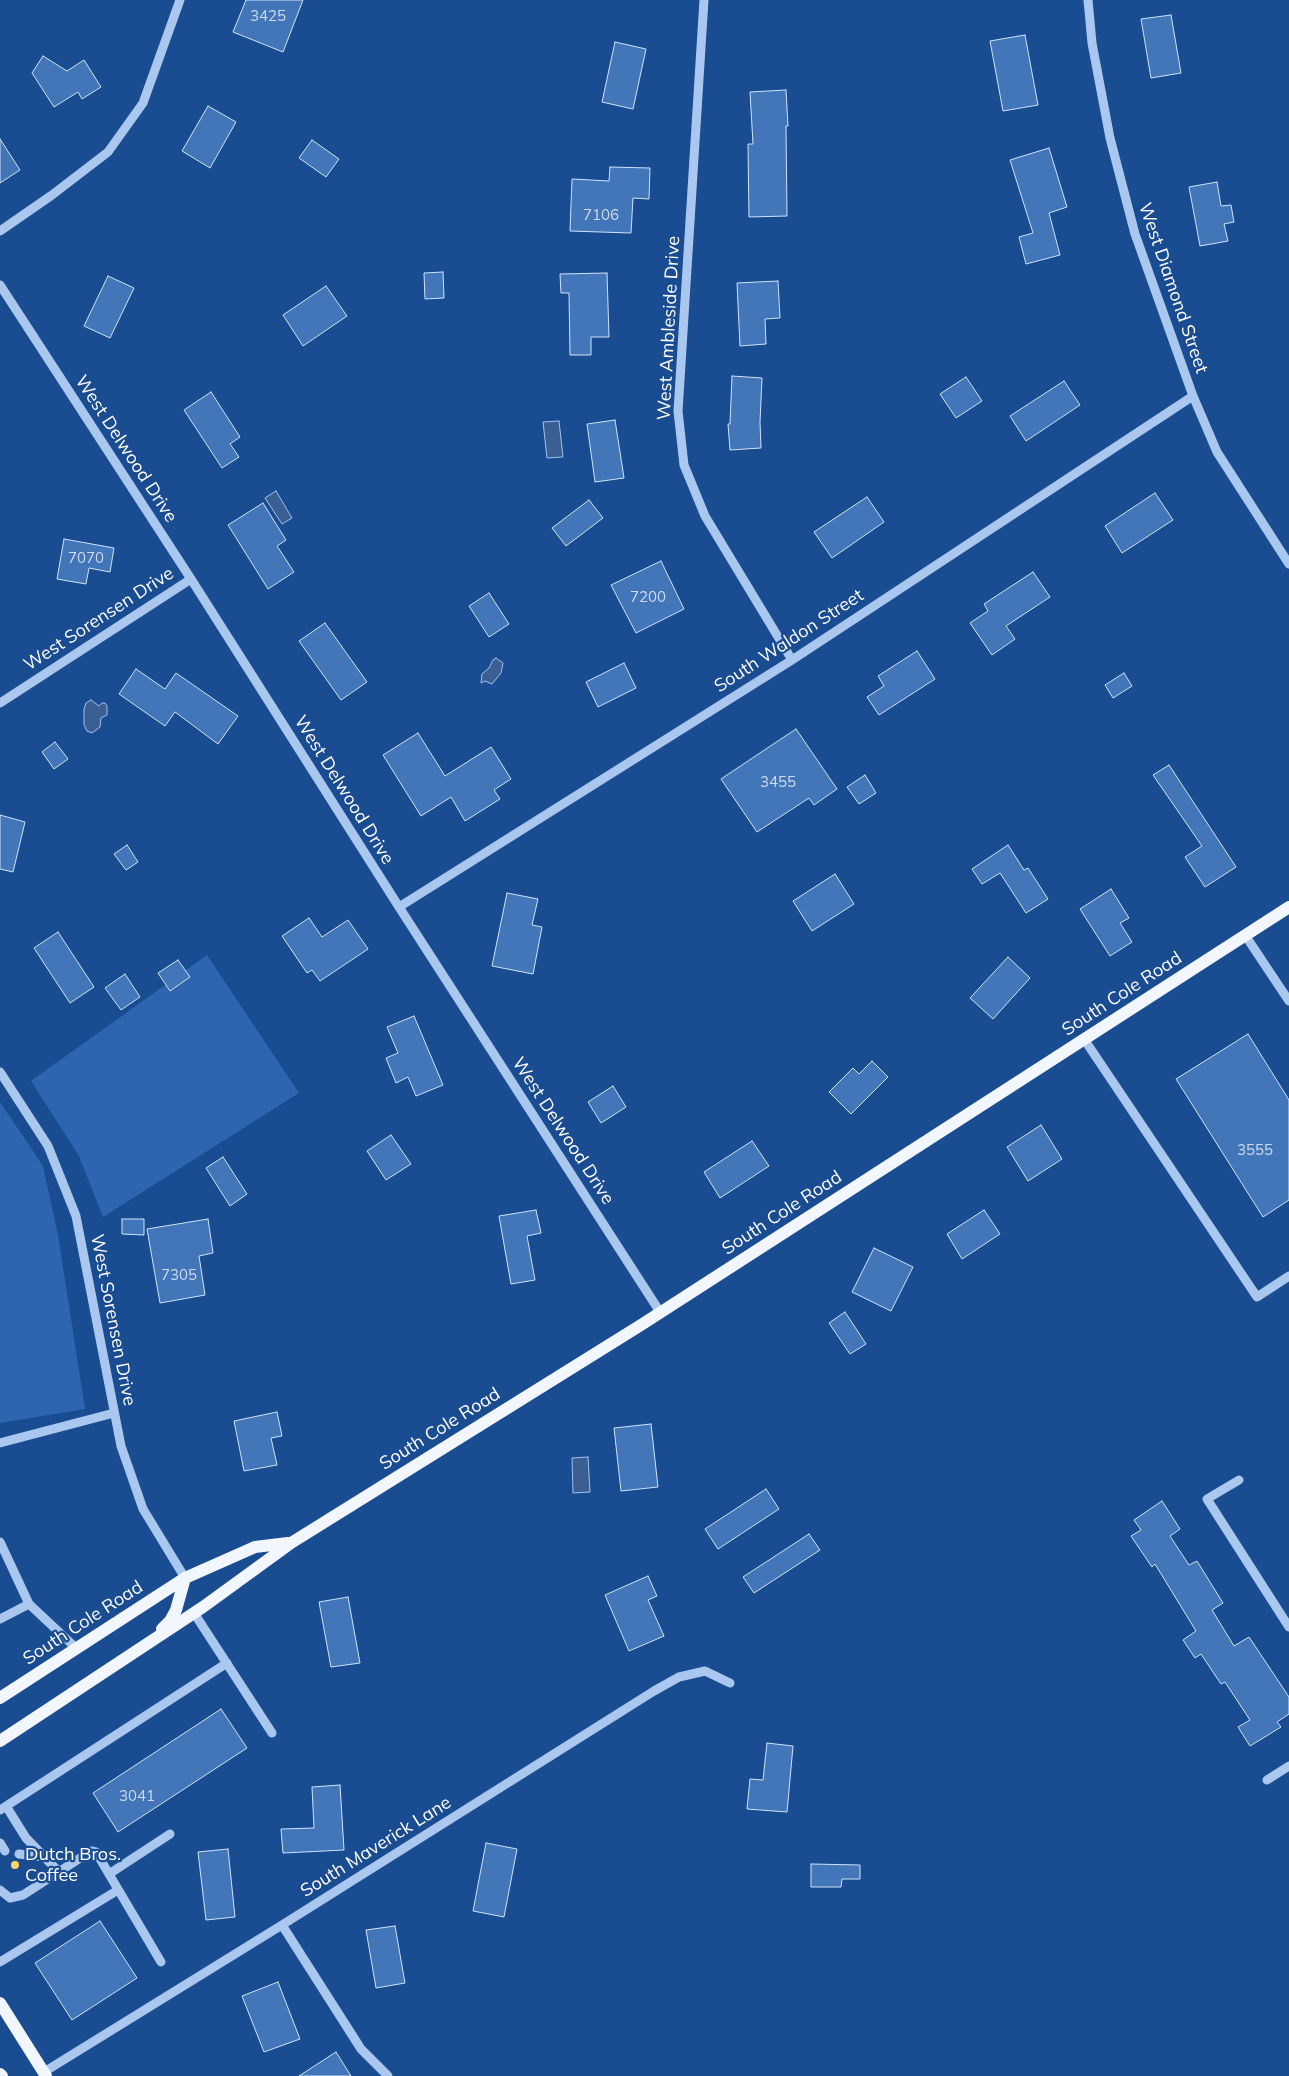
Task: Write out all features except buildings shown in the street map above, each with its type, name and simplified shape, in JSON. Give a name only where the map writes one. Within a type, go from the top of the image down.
[{"type":"main road","name":"South Cole Road","points":[[0,1741],[194,1613],[290,1543],[660,1312],[1289,907]]},
{"type":"main road","name":"South Cole Road","points":[[0,1698],[185,1578],[255,1547],[290,1543]]},
{"type":"main road","name":"South Cole Road","points":[[148,1642],[170,1621],[176,1610],[185,1578]]},
{"type":"main road","points":[[0,2003],[45,2074]]},
{"type":"street","points":[[0,230],[52,195],[108,152],[143,103],[180,0]]},
{"type":"street","name":"West Ambleside Drive","points":[[704,0],[678,411],[684,465],[705,516],[792,660]]},
{"type":"street","name":"West Diamond Street","points":[[1088,0],[1092,43],[1110,138],[1135,234],[1193,396],[1216,452],[1289,564]]},
{"type":"street","name":"West Delwood Drive","points":[[0,285],[191,578],[399,907],[660,1312]]},
{"type":"street","name":"South Waldon Street","points":[[399,907],[792,660],[1193,396]]},
{"type":"street","name":"West Sorensen Drive","points":[[0,703],[191,578]]},
{"type":"street","points":[[1245,935],[1289,1001]]},
{"type":"street","points":[[1084,1039],[1257,1297],[1289,1276]]},
{"type":"street","name":"West Sorensen Drive","points":[[0,1072],[48,1146],[76,1216],[121,1446],[143,1509],[185,1578]]},
{"type":"street","points":[[0,1443],[114,1413]]},
{"type":"street","points":[[1239,1480],[1207,1499],[1289,1627]]},
{"type":"street","points":[[0,1542],[29,1604],[76,1648]]},
{"type":"street","points":[[0,1619],[29,1604]]},
{"type":"street","points":[[194,1613],[272,1733]]},
{"type":"street","points":[[59,1872],[26,1838],[3,1808],[227,1663]]},
{"type":"street","name":"South Maverick Lane","points":[[45,2074],[654,1691],[679,1677],[705,1671],[730,1683]]},
{"type":"street","points":[[1267,1780],[1289,1766]]},
{"type":"street","points":[[109,1874],[170,1834]]},
{"type":"street","points":[[0,1890],[10,1898],[23,1895],[91,1851],[96,1852],[161,1962]]},
{"type":"street","points":[[18,1854],[44,1857]]},
{"type":"street","points":[[0,1962],[118,1890]]},
{"type":"street","points":[[282,1925],[361,2049],[388,2076]]},
{"type":"shaded area","points":[[559,421],[563,457],[547,458],[543,422]]},
{"type":"shaded area","points":[[276,491],[292,518],[282,524],[265,498]]},
{"type":"shaded area","points":[[496,658],[503,663],[501,673],[492,684],[485,681],[481,683],[482,674]]},
{"type":"shaded area","points":[[91,700],[99,706],[105,703],[107,706],[107,715],[101,718],[100,727],[92,733],[87,731],[84,725],[84,709],[86,703]]},
{"type":"shaded area","points":[[207,955],[299,1093],[103,1217],[79,1156],[31,1081]]},
{"type":"shaded area","points":[[0,1102],[43,1166],[58,1235],[85,1409],[0,1423]]},
{"type":"shaded area","points":[[588,1457],[590,1492],[573,1493],[572,1458]]},
{"type":"place","name":"Dutch Bros. Coffee","points":[[15,1865]]}]
